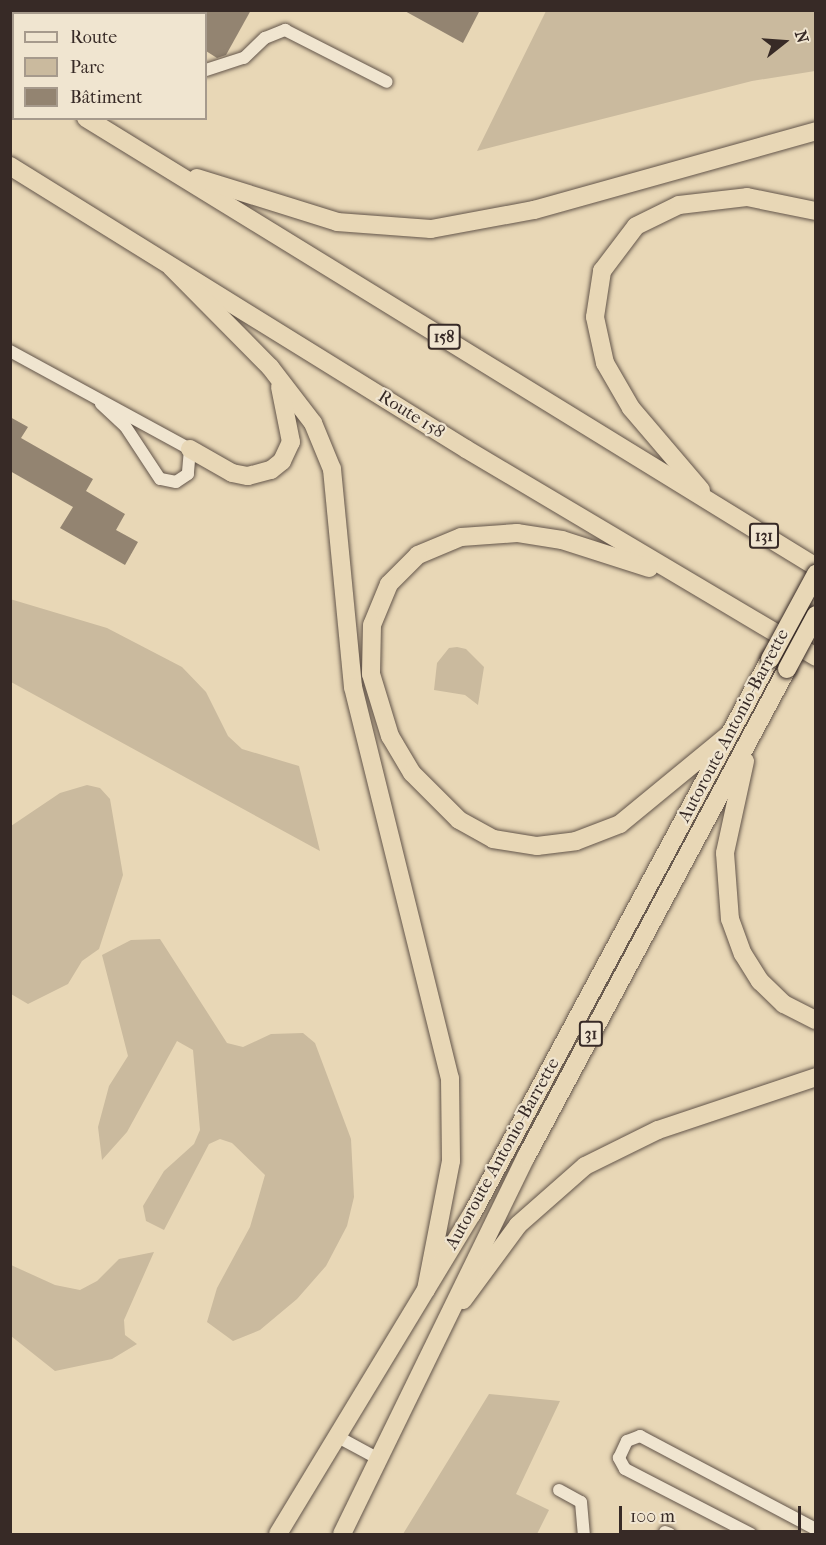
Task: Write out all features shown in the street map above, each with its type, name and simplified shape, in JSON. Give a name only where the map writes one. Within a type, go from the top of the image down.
[{"type":"highway","name":"158","points":[[89,120],[712,503]]},
{"type":"highway","points":[[176,172],[338,222],[431,229],[534,210],[816,131]]},
{"type":"highway","name":"Route 158","points":[[10,166],[680,578],[816,657]]},
{"type":"highway","points":[[712,503],[631,408],[610,373],[596,329],[602,271],[636,226],[679,205],[747,197],[816,211]]},
{"type":"highway","points":[[171,267],[254,348],[313,423],[332,469],[354,696],[448,1065],[451,1161],[426,1290]]},
{"type":"highway","points":[[190,449],[240,475],[257,475],[277,465],[291,434],[278,379]]},
{"type":"highway","name":"131","points":[[712,503],[816,567]]},
{"type":"highway","points":[[680,578],[532,534],[482,534],[437,544],[395,576],[375,614],[370,662],[381,714],[403,760],[438,803],[482,834],[526,846],[576,841],[620,824],[733,731]]},
{"type":"highway","name":"Autoroute Antonio-Barrette","points":[[278,1534],[426,1290],[733,731],[816,574]]},
{"type":"highway","name":"Autoroute Antonio-Barrette","points":[[342,1534],[434,1340],[526,1157],[816,615]]},
{"type":"highway","points":[[753,730],[727,841],[728,908],[754,973],[784,1004],[816,1020]]},
{"type":"highway","points":[[434,1340],[518,1225],[585,1166],[658,1130],[816,1077]]},
{"type":"street","points":[[207,70],[244,58],[265,38],[285,30],[387,82]]},
{"type":"street","points":[[10,351],[101,404],[190,449],[188,474],[176,482],[160,480],[125,426],[101,404]]},
{"type":"street","points":[[751,1534],[625,1469],[619,1458],[627,1441],[640,1436],[812,1531]]},
{"type":"street","points":[[338,1437],[377,1458]]},
{"type":"street","points":[[559,1490],[581,1502],[584,1534]]},
{"type":"green space","points":[[546,11],[815,11],[815,71],[752,81],[477,151]]},
{"type":"green space","points":[[10,599],[107,628],[182,667],[206,692],[228,736],[242,749],[299,766],[320,851],[11,682]]},
{"type":"green space","points":[[449,648],[466,649],[484,667],[478,705],[465,695],[434,690],[437,663]]},
{"type":"green space","points":[[87,785],[100,788],[110,799],[123,875],[99,949],[82,961],[68,984],[28,1004],[11,994],[11,826],[60,793]]},
{"type":"green space","points":[[160,939],[227,1043],[243,1047],[271,1034],[303,1033],[315,1043],[351,1139],[354,1197],[347,1226],[326,1266],[297,1299],[260,1330],[233,1341],[207,1322],[217,1288],[250,1227],[265,1175],[232,1143],[220,1139],[209,1144],[164,1230],[146,1221],[143,1206],[164,1171],[194,1144],[200,1130],[193,1050],[177,1041],[127,1132],[102,1160],[98,1127],[109,1086],[128,1056],[102,955],[131,940]]},
{"type":"green space","points":[[154,1252],[124,1320],[125,1335],[137,1344],[112,1359],[55,1371],[11,1336],[11,1265],[55,1285],[80,1290],[97,1281],[119,1259]]},
{"type":"green space","points":[[489,1394],[560,1401],[516,1494],[549,1510],[537,1534],[403,1534]]},
{"type":"building","points":[[206,10],[251,10],[226,55],[217,58],[207,52]]},
{"type":"building","points":[[403,10],[480,10],[463,43]]},
{"type":"building","points":[[10,417],[28,427],[21,438],[93,479],[86,491],[125,514],[116,530],[138,542],[125,565],[60,528],[73,507],[10,471]]}]
